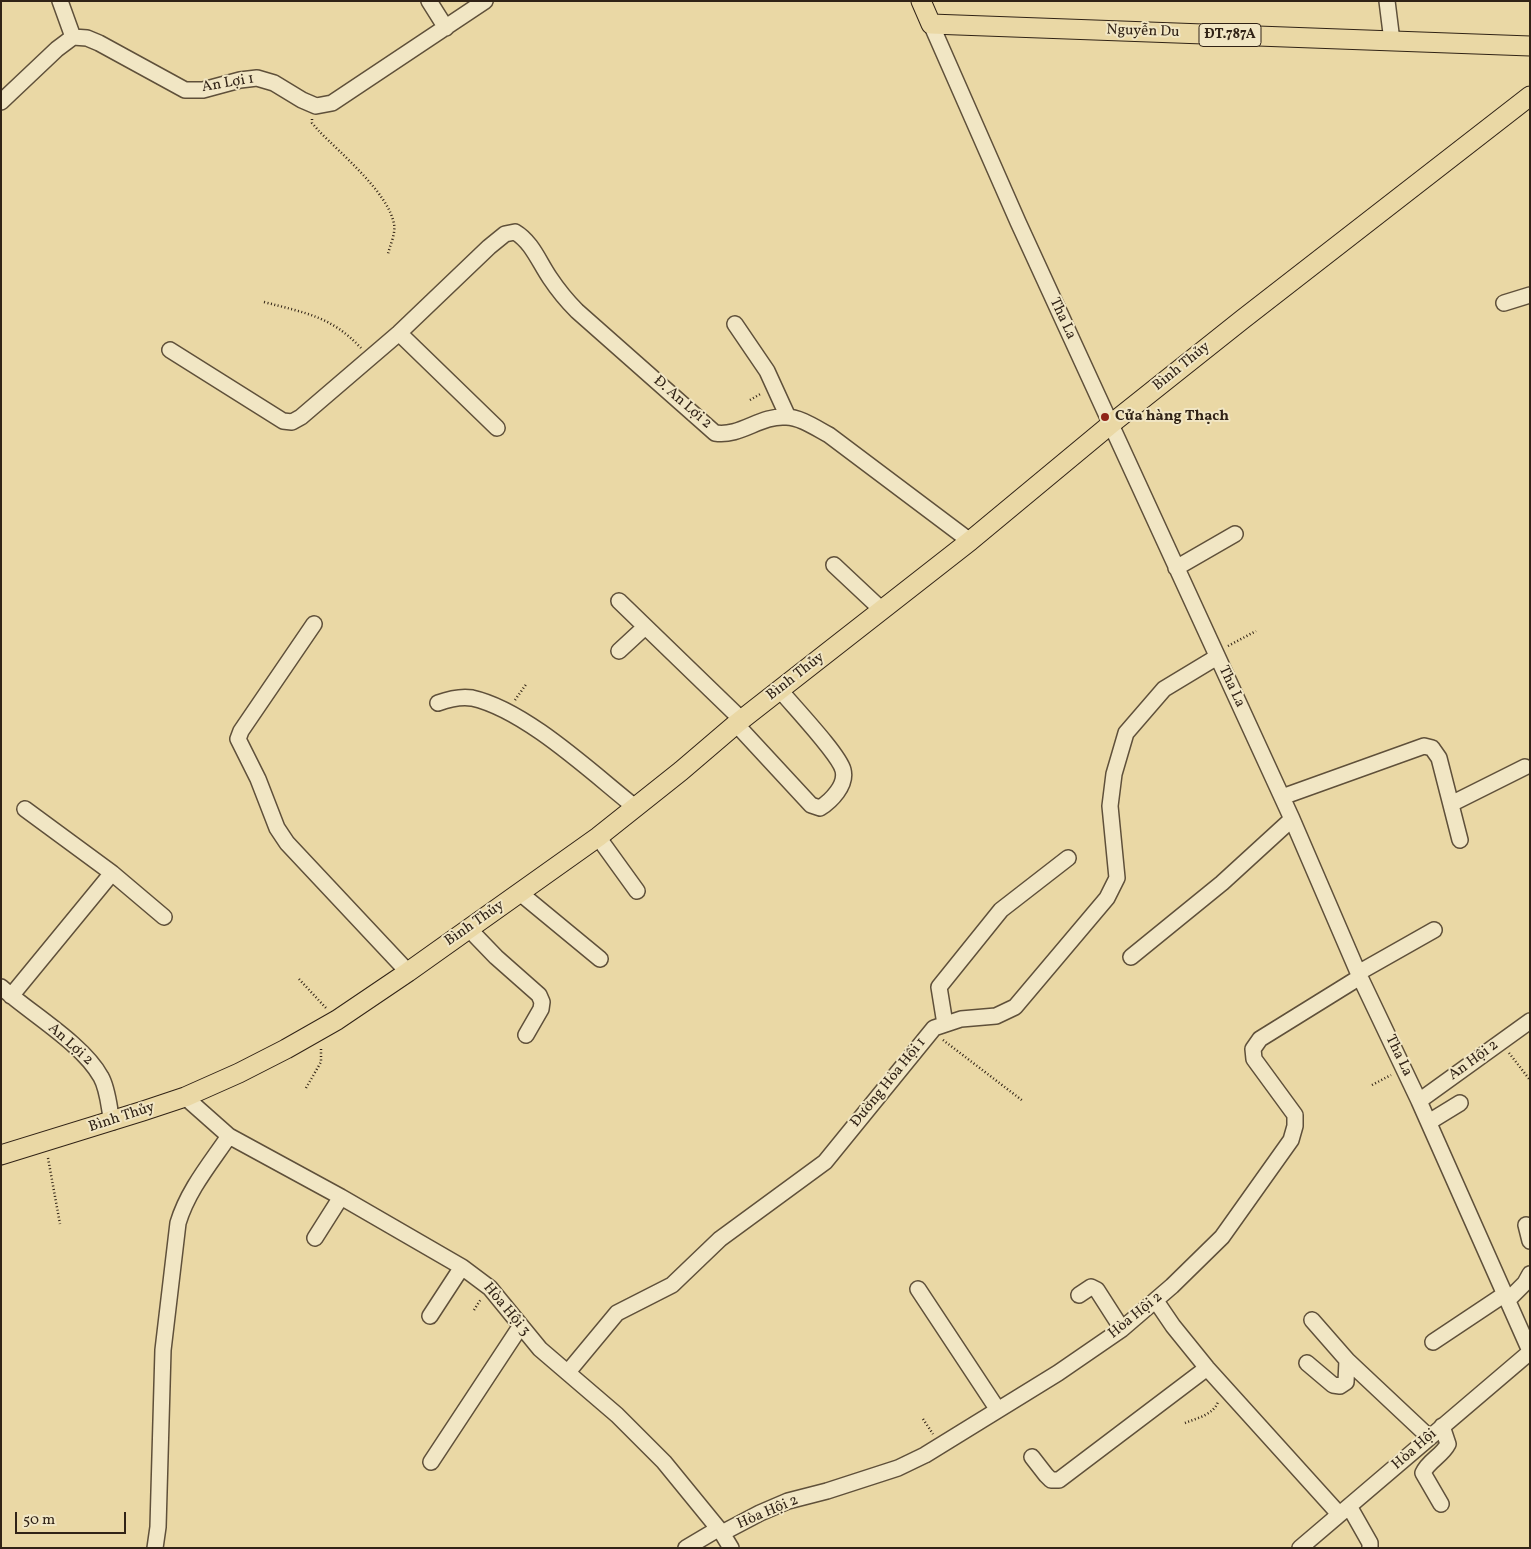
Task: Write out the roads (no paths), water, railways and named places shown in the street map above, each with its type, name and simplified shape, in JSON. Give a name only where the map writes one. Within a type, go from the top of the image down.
[{"type":"main road","points":[[921,1],[931,24]]},
{"type":"main road","name":"Nguyễn Du","points":[[931,24],[1530,46]]},
{"type":"main road","name":"Bình Thủy","points":[[1,1154],[112,1122],[185,1097],[286,1049],[337,1020],[408,972],[598,837],[739,722],[970,541],[1111,424],[1292,280],[1530,96]]},
{"type":"street","points":[[1,102],[57,49],[73,37],[60,1]]},
{"type":"street","points":[[429,1],[446,28],[485,1]]},
{"type":"street","points":[[1387,1],[1392,41]]},
{"type":"street","name":"Tha La","points":[[931,24],[1022,231],[1292,818],[1359,975],[1419,1101],[1507,1297],[1524,1321],[1530,1351]]},
{"type":"street","name":"An Lợi 1","points":[[73,37],[87,38],[99,43],[185,90],[203,90],[240,80],[258,78],[274,83],[316,106],[332,103],[446,28]]},
{"type":"street","name":"Đ. An Lợi 2","points":[[398,333],[489,247],[505,234],[515,232],[524,237],[564,297],[715,433],[736,432],[771,417],[788,416]]},
{"type":"street","points":[[1504,303],[1530,295]]},
{"type":"street","points":[[735,324],[767,371],[788,416],[809,424],[829,435],[970,541]]},
{"type":"street","points":[[170,350],[283,421],[292,422],[301,417],[398,333],[497,428]]},
{"type":"street","points":[[1176,568],[1235,534]]},
{"type":"street","points":[[834,565],[882,610]]},
{"type":"street","points":[[619,601],[739,722],[811,805],[820,808],[830,802],[842,783],[843,770],[836,756],[780,690]]},
{"type":"street","points":[[314,624],[241,730],[238,739],[258,780],[277,828],[287,843],[408,972]]},
{"type":"street","points":[[619,651],[645,627]]},
{"type":"street","points":[[1068,858],[1001,910],[939,987],[939,1028],[961,1019],[996,1016],[1014,1007],[1107,898],[1117,878],[1110,806],[1114,774],[1126,733],[1164,689],[1216,655]]},
{"type":"street","points":[[438,703],[455,698],[470,698],[488,703],[507,712],[553,741],[635,807]]},
{"type":"street","points":[[1282,797],[1424,746],[1432,748],[1439,758],[1460,840]]},
{"type":"street","points":[[1451,804],[1525,767]]},
{"type":"street","points":[[25,809],[112,874],[164,917]]},
{"type":"street","points":[[1130,957],[1222,883],[1292,818]]},
{"type":"street","points":[[598,837],[638,891]]},
{"type":"street","points":[[6,991],[112,874]]},
{"type":"street","points":[[520,893],[600,959]]},
{"type":"street","points":[[469,929],[496,957],[539,995],[542,1002],[541,1009],[526,1035]]},
{"type":"street","name":"Hòa Hội 2","points":[[686,1548],[720,1531],[788,1502],[898,1468],[925,1456],[1058,1373],[1122,1329],[1156,1301],[1222,1237],[1290,1140],[1296,1126],[1295,1115],[1254,1059],[1253,1049],[1260,1039],[1359,975],[1434,930]]},
{"type":"street","name":"An Lợi 2","points":[[6,991],[58,1032],[93,1064],[102,1079],[112,1122]]},
{"type":"street","name":"An Hội 2","points":[[1419,1101],[1530,1022]]},
{"type":"street","name":"Đường Hòa Hội 1","points":[[568,1372],[617,1313],[672,1285],[720,1239],[825,1162],[939,1028]]},
{"type":"street","name":"Hòa Hội 3","points":[[185,1097],[229,1136],[462,1267],[490,1288],[520,1327],[540,1349],[617,1415],[664,1462],[720,1531],[731,1548]]},
{"type":"street","points":[[1428,1122],[1460,1103]]},
{"type":"street","points":[[155,1548],[158,1527],[163,1350],[178,1223],[184,1205],[194,1187],[229,1136]]},
{"type":"street","points":[[315,1238],[341,1198]]},
{"type":"street","points":[[1526,1225],[1530,1241]]},
{"type":"street","points":[[430,1316],[462,1267]]},
{"type":"street","points":[[1433,1342],[1507,1297],[1525,1283],[1530,1274]]},
{"type":"street","points":[[1079,1295],[1091,1287],[1097,1290],[1122,1329]]},
{"type":"street","points":[[918,1289],[998,1410]]},
{"type":"street","points":[[1156,1301],[1172,1326],[1207,1368],[1344,1510],[1370,1543],[1370,1548]]},
{"type":"street","points":[[1312,1320],[1347,1360],[1429,1438]]},
{"type":"street","points":[[430,1462],[520,1327]]},
{"type":"street","name":"Hòa Hội","points":[[1300,1548],[1530,1351]]},
{"type":"street","points":[[1307,1363],[1333,1385],[1340,1386],[1346,1382],[1347,1360]]},
{"type":"street","points":[[1032,1457],[1051,1480],[1059,1480],[1207,1368]]},
{"type":"street","points":[[1441,1504],[1423,1473],[1425,1468],[1445,1450],[1448,1444],[1442,1426]]},
{"type":"place","name":"Cửa hàng Thạch","points":[[1105,417]]}]
